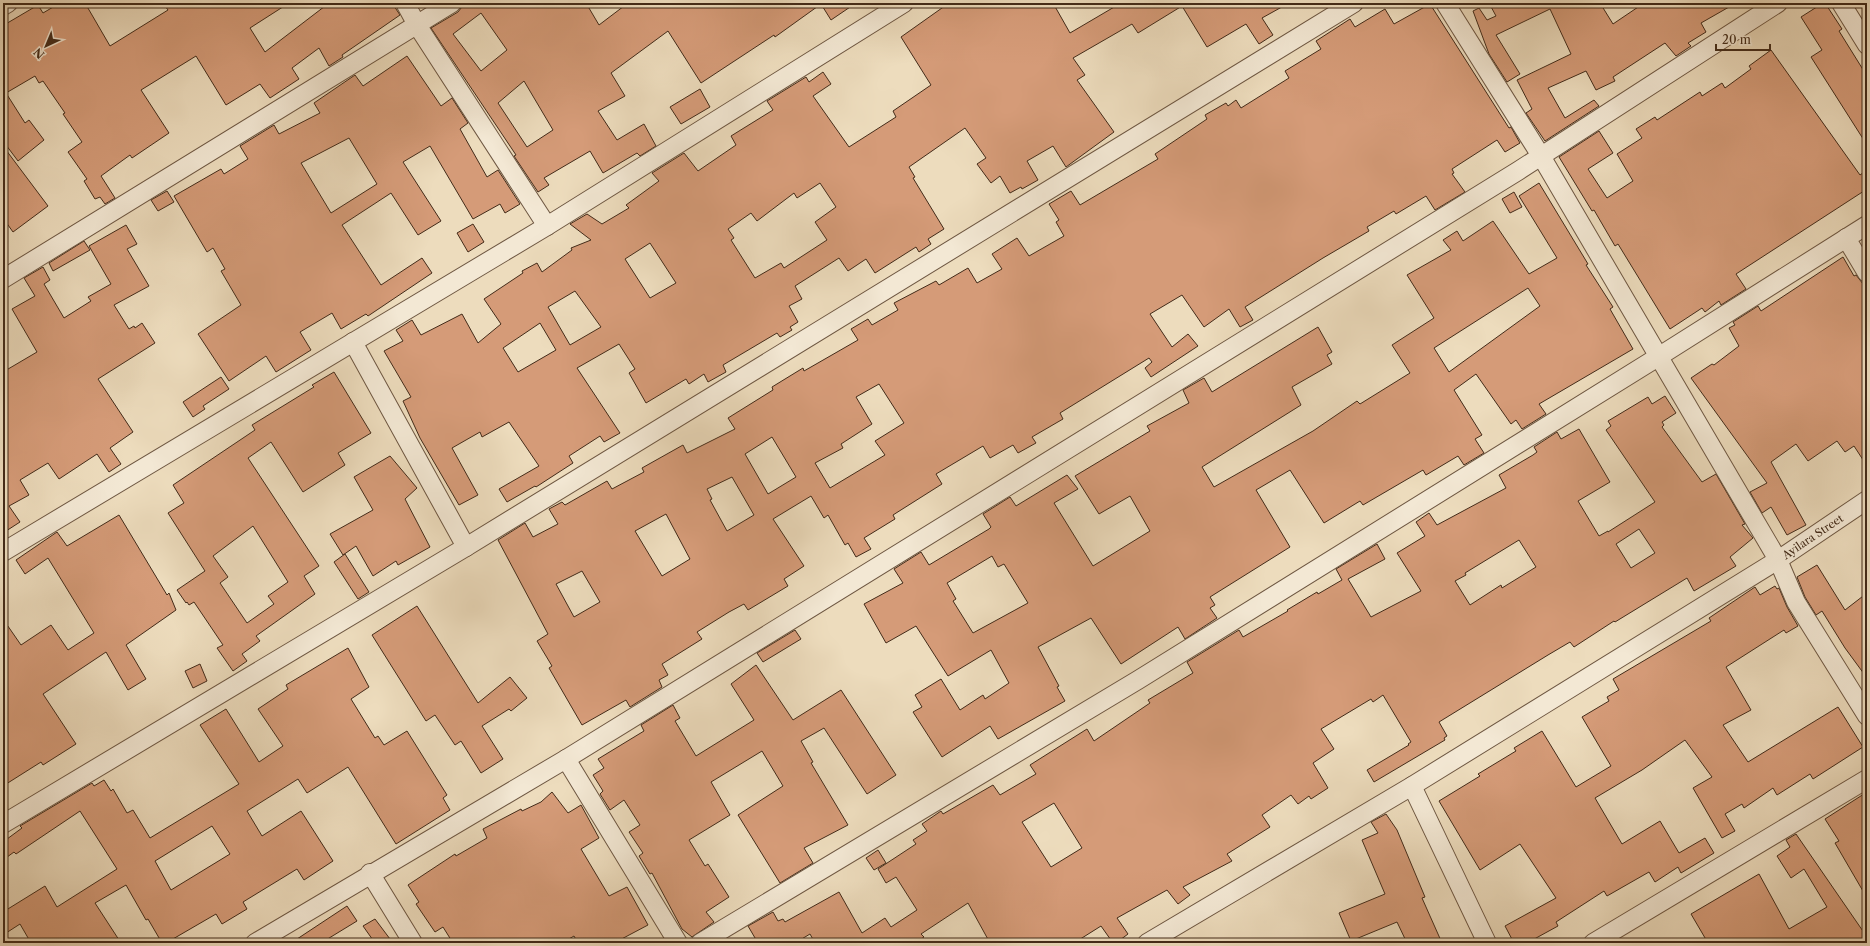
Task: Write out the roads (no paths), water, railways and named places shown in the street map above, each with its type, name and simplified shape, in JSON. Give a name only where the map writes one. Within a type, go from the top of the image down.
[{"type":"street","points":[[3,6],[8,3]]},
{"type":"street","points":[[405,3],[417,25],[547,226]]},
{"type":"street","points":[[3,279],[452,3]]},
{"type":"street","points":[[3,552],[547,226],[904,3]]},
{"type":"street","points":[[3,824],[466,547],[1354,3]]},
{"type":"street","points":[[1445,3],[1541,156],[1778,560],[1796,602],[1867,716]]},
{"type":"street","points":[[255,943],[370,873],[566,759],[1541,156],[1778,3]]},
{"type":"street","points":[[1841,3],[1867,45]]},
{"type":"street","points":[[700,943],[1138,680],[1658,357],[1867,225]]},
{"type":"street","points":[[1846,238],[1867,273]]},
{"type":"street","points":[[353,342],[466,547]]},
{"type":"street","name":"Ayilara Street","points":[[1147,943],[1412,786],[1778,560],[1867,500]]},
{"type":"street","points":[[566,759],[678,943]]},
{"type":"street","points":[[1593,943],[1867,778]]},
{"type":"street","points":[[1412,786],[1487,943]]},
{"type":"street","points":[[370,873],[413,943]]}]
